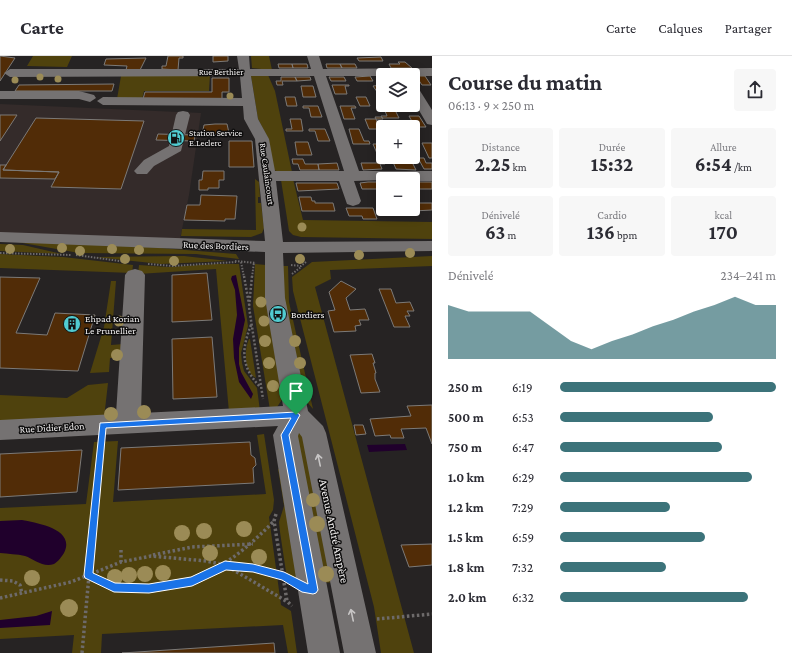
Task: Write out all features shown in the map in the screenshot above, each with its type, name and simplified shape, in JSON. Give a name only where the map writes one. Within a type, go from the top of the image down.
[{"type":"street","name":"Rue Caulaincourt","points":[[243,56],[251,119],[262,139],[268,176],[275,247]]},
{"type":"street","points":[[313,56],[349,176],[353,201]]},
{"type":"street","points":[[0,90],[17,62]]},
{"type":"street","name":"Rue Berthier","points":[[10,73],[87,68],[203,68],[245,72],[376,73]]},
{"type":"street","points":[[0,95],[79,95],[90,98],[89,100],[92,102],[249,102]]},
{"type":"street","points":[[420,101],[432,121]]},
{"type":"street","points":[[142,171],[149,163],[176,148],[177,115]]},
{"type":"street","points":[[268,176],[432,176]]},
{"type":"street","name":"Rue des Bordiers","points":[[0,237],[275,247],[353,248],[432,246]]},
{"type":"street","points":[[275,247],[275,298],[296,415],[285,435],[324,653]]},
{"type":"street","points":[[128,424],[136,267]]},
{"type":"street","name":"Rue Didier Edon","points":[[0,430],[296,415]]},
{"type":"street","name":"Avenue André Ampère","points":[[296,415],[314,433],[360,653]]},
{"type":"path","name":"Rue des Bordiers","points":[[52,250],[136,267],[241,262],[249,306]]},
{"type":"path","points":[[290,276],[301,266]]},
{"type":"path","points":[[252,324],[246,336],[244,362],[248,374],[261,387]]},
{"type":"path","points":[[82,653],[103,425]]},
{"type":"path","points":[[88,575],[114,588],[149,589],[192,581],[225,565],[253,544],[274,521]]},
{"type":"path","points":[[0,598],[71,582],[121,562],[192,547],[253,544]]},
{"type":"path","points":[[121,550],[121,562]]},
{"type":"path","points":[[151,556],[206,561],[253,568],[284,576],[302,588],[313,590]]},
{"type":"path","points":[[225,565],[286,602]]},
{"type":"path","points":[[0,580],[13,581],[20,585],[22,594]]},
{"type":"shaded area","points":[[33,56],[72,56],[67,67],[27,66]]},
{"type":"shaded area","points":[[251,56],[269,56],[272,70],[252,68]]},
{"type":"shaded area","points":[[210,75],[209,91],[144,91],[142,99],[117,99],[121,76]]},
{"type":"shaded area","points":[[268,75],[275,91],[292,172],[279,172],[274,170],[268,138],[258,119],[251,76]]},
{"type":"shaded area","points":[[0,104],[201,113],[189,195],[179,244],[0,237]]},
{"type":"shaded area","points":[[255,179],[259,182],[260,197],[258,197],[258,203],[261,203],[264,228],[262,233],[251,237],[181,236],[182,229],[256,230]]},
{"type":"shaded area","points":[[293,179],[303,220],[432,222],[432,239],[301,237],[293,235],[289,231],[281,180]]},
{"type":"shaded area","points":[[17,242],[122,245],[236,254],[239,259],[196,254],[79,253]]},
{"type":"shaded area","points":[[0,244],[23,245],[62,254],[0,251]]},
{"type":"shaded area","points":[[0,254],[63,257],[133,265],[132,273],[0,268]]},
{"type":"shaded area","points":[[184,256],[228,261],[161,264],[95,257]]},
{"type":"shaded area","points":[[432,256],[432,266],[330,270],[331,279],[315,287],[414,653],[381,653],[374,607],[293,291],[292,277],[312,262]]},
{"type":"shaded area","points":[[239,264],[248,326],[241,353],[242,363],[244,371],[257,388],[260,411],[229,412],[216,269],[138,274],[139,265],[168,267]]},
{"type":"shaded area","points":[[255,264],[266,265],[283,398],[277,407],[270,410],[253,306]]},
{"type":"shaded area","points":[[282,266],[288,266],[289,302],[313,409],[302,396],[282,302]]},
{"type":"shaded area","points":[[236,275],[245,320],[239,348],[239,364],[241,372],[253,394],[251,399],[239,382],[234,358],[233,339],[237,315],[235,290],[231,279],[232,276]]},
{"type":"shaded area","points":[[111,281],[116,281],[111,345],[124,344],[123,358],[110,358],[109,372],[90,373],[104,327]]},
{"type":"shaded area","points":[[249,339],[256,378],[249,371],[247,366],[246,349]]},
{"type":"shaded area","points":[[108,383],[104,418],[0,423],[0,395],[67,398],[88,385]]},
{"type":"shaded area","points":[[302,432],[339,582],[318,583],[292,434]]},
{"type":"shaded area","points":[[264,434],[274,500],[273,510],[269,517],[281,605],[291,611],[297,653],[288,653],[283,625],[102,634],[101,653],[72,653],[74,635],[0,639],[0,508],[86,504],[94,442],[118,441],[113,502],[266,494],[257,435]]},
{"type":"shaded area","points":[[405,444],[407,450],[369,452],[367,445]]},
{"type":"shaded area","points":[[278,469],[285,469],[302,583],[288,576],[286,572],[279,522],[284,506]]},
{"type":"shaded area","points":[[22,520],[45,525],[60,533],[65,538],[66,545],[64,553],[60,559],[54,564],[46,565],[25,556],[0,553],[0,521]]},
{"type":"shaded area","points":[[52,611],[50,625],[0,628],[0,620],[36,616]]},
{"type":"building","points":[[0,56],[15,58],[0,81]]},
{"type":"building","points":[[168,56],[183,56],[183,58],[179,58],[178,70],[162,69],[162,66],[166,66]]},
{"type":"building","points":[[213,56],[228,56],[228,61],[213,62]]},
{"type":"building","points":[[381,57],[383,61],[359,61],[357,58]]},
{"type":"building","points":[[146,58],[140,70],[126,70],[127,66],[104,65],[106,59]]},
{"type":"building","points":[[398,62],[405,62],[412,68],[391,68],[389,64],[400,64]]},
{"type":"building","points":[[278,64],[292,64],[293,68],[279,68]]},
{"type":"building","points":[[292,64],[307,64],[308,68],[293,68]]},
{"type":"building","points":[[326,64],[340,64],[342,68],[327,68]]},
{"type":"building","points":[[340,64],[355,64],[357,68],[342,68]]},
{"type":"building","points":[[370,76],[373,81],[357,81],[355,77]]},
{"type":"building","points":[[420,76],[425,76],[431,85],[422,85],[420,82]]},
{"type":"building","points":[[281,77],[295,77],[297,81],[282,81],[283,85],[277,85],[276,81],[281,81]]},
{"type":"building","points":[[295,77],[310,77],[311,80],[297,81]]},
{"type":"building","points":[[329,77],[344,77],[346,81],[331,81]]},
{"type":"building","points":[[212,78],[229,78],[229,92],[222,92],[222,99],[143,99],[145,92],[212,92]]},
{"type":"building","points":[[114,84],[112,91],[15,91],[19,85]]},
{"type":"building","points":[[332,85],[349,85],[345,86],[347,94],[335,94]]},
{"type":"building","points":[[301,86],[313,86],[316,97],[303,97]]},
{"type":"building","points":[[285,97],[295,97],[297,106],[287,106]]},
{"type":"building","points":[[356,97],[366,97],[370,106],[360,106]]},
{"type":"building","points":[[303,106],[318,106],[322,117],[311,117],[309,108],[303,108]]},
{"type":"building","points":[[340,106],[355,106],[356,108],[351,108],[355,119],[344,119]]},
{"type":"building","points":[[385,112],[396,112],[399,118],[382,118],[381,116],[387,116]]},
{"type":"building","points":[[0,115],[17,115],[0,141]]},
{"type":"building","points":[[409,116],[419,116],[426,127],[420,127],[420,120],[411,120]]},
{"type":"building","points":[[375,117],[382,117],[383,119],[376,119]]},
{"type":"building","points":[[36,118],[144,121],[121,189],[51,187],[59,172],[3,170]]},
{"type":"building","points":[[290,119],[301,119],[303,131],[286,131],[286,129],[292,129]]},
{"type":"building","points":[[365,119],[376,119],[376,129],[369,129]]},
{"type":"building","points":[[227,124],[229,133],[211,135],[207,134],[207,132],[203,130],[204,125]]},
{"type":"building","points":[[309,129],[325,129],[330,141],[318,141],[315,131],[309,131]]},
{"type":"building","points":[[349,129],[359,129],[364,141],[369,141],[370,144],[353,144]]},
{"type":"building","name":"Station Service E.Leclerc","points":[[158,134],[195,135],[194,141],[156,140]]},
{"type":"building","points":[[229,141],[252,141],[254,167],[229,167]]},
{"type":"building","points":[[295,142],[308,142],[312,155],[297,155]]},
{"type":"building","points":[[422,143],[432,143],[432,158],[429,158]]},
{"type":"building","points":[[373,144],[376,144],[376,151]]},
{"type":"building","points":[[420,158],[424,158],[426,163],[432,163],[432,169],[424,169],[420,162]]},
{"type":"building","points":[[292,159],[303,159],[305,164],[318,164],[319,170],[300,170],[298,164],[293,164]]},
{"type":"building","points":[[337,163],[339,170],[319,170],[318,164]]},
{"type":"building","points":[[361,163],[380,164],[382,169],[363,170]]},
{"type":"building","points":[[394,164],[413,164],[416,170],[396,169]]},
{"type":"building","points":[[0,165],[6,165],[3,170],[59,172],[55,179],[0,178]]},
{"type":"building","points":[[203,171],[224,171],[224,180],[219,180],[219,188],[199,190],[199,180],[202,180]]},
{"type":"building","points":[[376,182],[376,189],[362,189],[360,183]]},
{"type":"building","points":[[420,182],[432,182],[432,189],[420,189]]},
{"type":"building","points":[[296,183],[337,183],[339,189],[298,191]]},
{"type":"building","points":[[201,195],[237,196],[235,219],[225,219],[225,221],[184,220],[187,205],[200,205]]},
{"type":"building","points":[[299,197],[311,197],[312,201],[315,201],[315,203],[333,203],[335,211],[302,211]]},
{"type":"building","points":[[420,203],[432,203],[432,210],[420,211]]},
{"type":"building","points":[[346,208],[373,208],[377,219],[363,219],[362,216],[349,216]]},
{"type":"building","points":[[207,273],[212,320],[172,322],[172,275]]},
{"type":"building","name":"Ehpad Korian Le Prunellier","points":[[0,277],[40,278],[16,333],[47,335],[55,313],[95,315],[78,371],[0,368]]},
{"type":"building","points":[[341,281],[356,289],[346,298],[350,310],[365,309],[369,320],[359,320],[361,325],[355,326],[356,331],[334,332],[328,311],[335,310],[329,292]]},
{"type":"building","points":[[379,289],[391,289],[396,303],[410,302],[414,311],[407,311],[410,316],[405,316],[410,327],[394,327]]},
{"type":"building","points":[[212,337],[217,397],[173,399],[172,339]]},
{"type":"building","points":[[372,354],[375,363],[373,363],[376,373],[375,379],[380,392],[361,393],[350,355]]},
{"type":"building","points":[[432,405],[432,444],[426,428],[401,429],[404,438],[391,438],[390,435],[375,436],[370,419],[411,416],[407,406]]},
{"type":"building","points":[[354,425],[363,425],[366,434],[356,435]]},
{"type":"building","points":[[250,442],[251,455],[255,458],[256,465],[253,468],[254,483],[118,490],[121,448]]},
{"type":"building","points":[[82,450],[77,492],[0,497],[0,454]]},
{"type":"building","points":[[432,544],[432,565],[409,567],[401,545]]},
{"type":"building","points":[[274,643],[275,653],[122,653]]},
{"type":"place","name":"Station Service E.Leclerc","points":[[176,138]]},
{"type":"place","name":"Bordiers","points":[[278,314]]},
{"type":"place","name":"Ehpad Korian Le Prunellier","points":[[72,324]]},
{"type":"route","points":[[296,415],[285,435],[313,590],[302,588],[284,576],[253,568],[225,565],[192,581],[149,589],[114,588],[88,575],[103,425],[296,415]]}]
